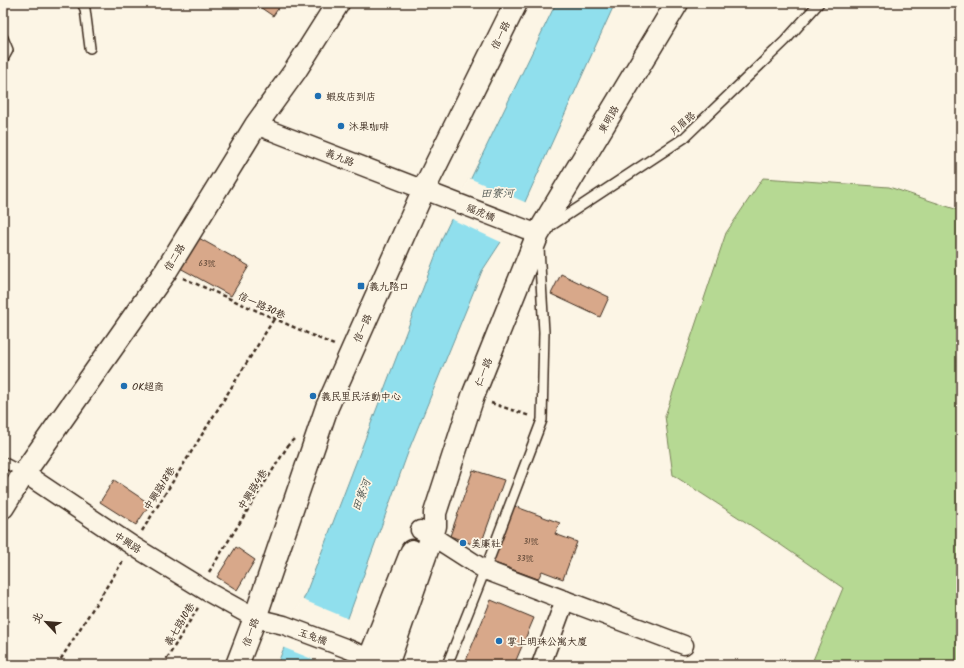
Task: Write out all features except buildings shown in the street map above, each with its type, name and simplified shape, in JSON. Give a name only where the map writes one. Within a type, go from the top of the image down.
[{"type":"street","name":"信二路","points":[[3,507],[24,473],[166,271],[256,125],[295,71],[338,3]]},
{"type":"street","name":"信一路","points":[[237,665],[255,618],[327,407],[424,189],[516,3]]},
{"type":"street","name":"東明路","points":[[538,234],[677,3]]},
{"type":"street","name":"義九路","points":[[256,125],[424,189]]},
{"type":"street","name":"福虎橋","points":[[424,189],[538,234]]},
{"type":"street","name":"仁一路","points":[[374,663],[426,533],[435,526],[435,513],[473,396],[538,234]]},
{"type":"street","name":"中興路","points":[[24,473],[133,546],[255,618]]},
{"type":"street","points":[[426,533],[485,570],[684,645]]},
{"type":"street","points":[[541,665],[565,600]]},
{"type":"street","name":"玉兔橋","points":[[255,618],[284,625],[348,649],[374,663]]},
{"type":"lane","points":[[82,3],[85,9],[90,48]]},
{"type":"lane","name":"月眉路","points":[[538,234],[684,138],[785,41],[819,3]]},
{"type":"lane","points":[[3,38],[8,50],[3,59]]},
{"type":"lane","points":[[447,665],[542,420],[544,332],[538,234]]},
{"type":"lane","name":"中興路","points":[[3,462],[24,473]]},
{"type":"path","name":"信一路30巷","points":[[166,271],[352,353]]},
{"type":"path","name":"中興路18巷","points":[[57,665],[274,319]]},
{"type":"path","points":[[473,396],[542,420]]},
{"type":"path","name":"中興路4巷","points":[[204,589],[289,444],[300,433]]},
{"type":"path","name":"義七路10巷","points":[[163,665],[204,589]]},
{"type":"green space","points":[[763,178],[889,187],[961,211],[961,665],[811,665],[843,588],[781,545],[673,475],[665,416],[726,233]]},
{"type":"water","name":"田寮河","points":[[556,3],[615,3],[520,213],[482,271],[410,447],[331,665],[277,665],[443,236]]},
{"type":"pier","points":[[469,178],[527,203],[522,214],[503,243],[449,218]]},
{"type":"pier","points":[[301,599],[349,619],[333,665],[327,665],[282,647]]},
{"type":"place","name":"蝦皮店到店","points":[[318,96]]},
{"type":"place","name":"沐果咖啡","points":[[341,126]]},
{"type":"place","name":"義九路口","points":[[361,286]]},
{"type":"place","name":"OK超商","points":[[124,386]]},
{"type":"place","name":"義民里民活動中心","points":[[313,396]]},
{"type":"place","name":"美廉社","points":[[463,543]]},
{"type":"place","name":"掌上明珠公寓大廈","points":[[499,641]]}]
